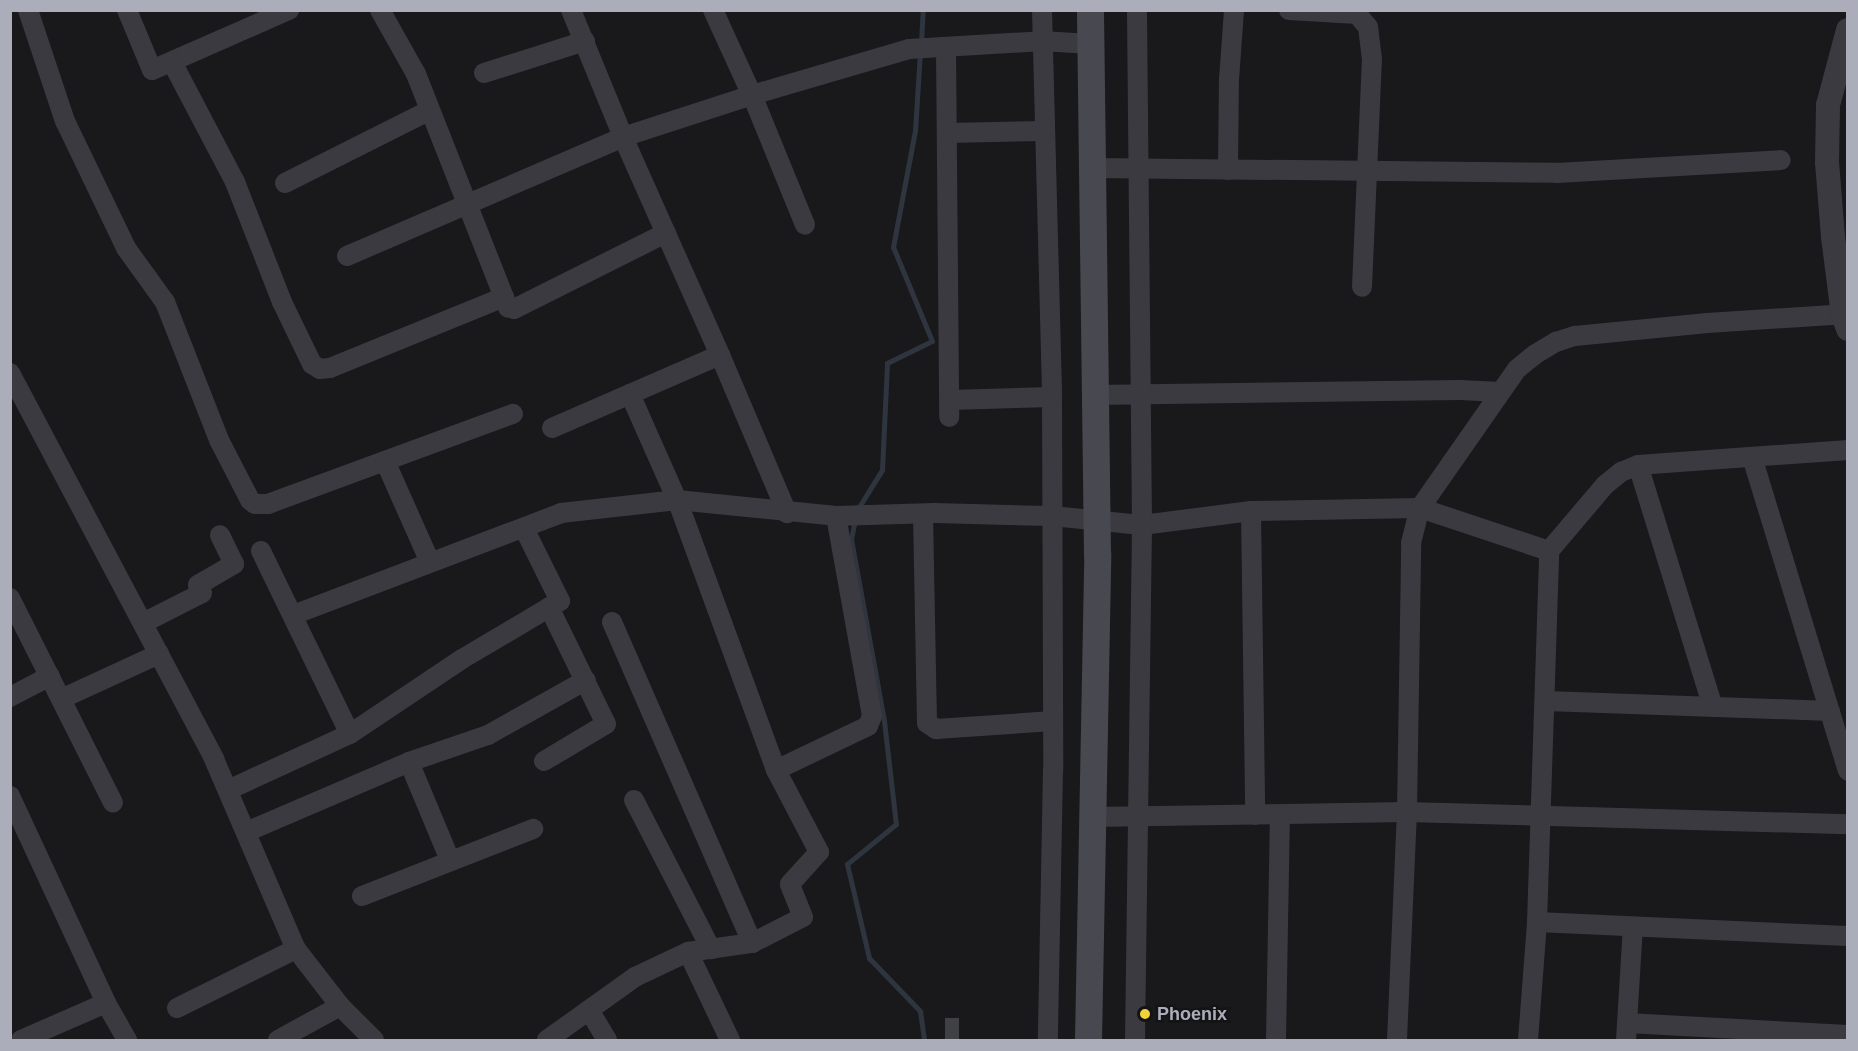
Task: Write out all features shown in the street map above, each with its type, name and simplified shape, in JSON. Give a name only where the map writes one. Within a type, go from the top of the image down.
[{"type":"main road","points":[[1088,1041],[1096,519],[1090,10]]},
{"type":"street","points":[[10,14],[20,10]]},
{"type":"street","points":[[28,10],[65,121],[126,248],[165,302],[219,440],[250,500],[255,504],[268,504],[513,414]]},
{"type":"street","points":[[127,10],[152,70],[289,10]]},
{"type":"street","points":[[380,10],[416,74],[466,206],[508,307],[514,309],[666,232]]},
{"type":"street","points":[[571,10],[623,137],[788,513]]},
{"type":"street","points":[[713,10],[752,95],[805,225]]},
{"type":"street","points":[[1042,10],[1052,397],[1053,721],[1048,1041]]},
{"type":"street","points":[[1135,1041],[1142,525],[1137,10]]},
{"type":"street","points":[[1228,170],[1229,80],[1234,10]]},
{"type":"street","points":[[1289,10],[1357,14],[1368,27],[1372,57],[1369,172],[1362,287]]},
{"type":"street","points":[[1397,1041],[1407,812],[1411,543],[1420,508],[1517,369],[1534,355],[1556,342],[1575,336],[1707,323],[1846,319],[1833,237],[1827,151],[1828,105],[1848,30]]},
{"type":"street","points":[[484,72],[585,41]]},
{"type":"street","points":[[347,256],[623,137],[752,95],[917,48],[1042,41],[1090,44]]},
{"type":"street","points":[[946,47],[949,409],[1052,397]]},
{"type":"street","points":[[172,62],[235,182],[282,302],[312,364],[320,369],[330,368],[504,297]]},
{"type":"street","points":[[285,183],[430,110]]},
{"type":"street","points":[[947,133],[1044,130]]},
{"type":"street","points":[[1092,168],[1557,173],[1781,160]]},
{"type":"street","points":[[552,428],[720,355]]},
{"type":"street","points":[[11,374],[143,623],[228,790],[296,949],[340,1006],[374,1041]]},
{"type":"street","points":[[1094,395],[1500,392]]},
{"type":"street","points":[[547,1041],[635,977],[688,952],[752,943],[803,917],[790,884],[819,852],[776,770],[677,500],[630,394]]},
{"type":"street","points":[[1528,1041],[1537,922],[1546,701],[1549,551],[1605,485],[1621,472],[1638,465],[1848,450]]},
{"type":"street","points":[[1752,457],[1848,771]]},
{"type":"street","points":[[385,461],[430,562]]},
{"type":"street","points":[[1638,465],[1713,707]]},
{"type":"street","points":[[293,615],[561,513],[677,500],[788,513],[836,516],[923,514],[1052,516],[1142,525],[1251,511],[1420,508],[1549,551]]},
{"type":"street","points":[[1251,511],[1255,815]]},
{"type":"street","points":[[923,514],[927,723],[936,729],[1053,721]]},
{"type":"street","points":[[776,770],[868,726],[872,716],[836,516]]},
{"type":"street","points":[[228,790],[350,734],[462,659],[560,601],[524,528]]},
{"type":"street","points":[[143,623],[202,593],[198,585],[234,564],[220,535]]},
{"type":"street","points":[[261,551],[350,734]]},
{"type":"street","points":[[10,598],[113,803]]},
{"type":"street","points":[[544,761],[606,724],[549,607]]},
{"type":"street","points":[[612,622],[752,943]]},
{"type":"street","points":[[61,699],[159,654]]},
{"type":"street","points":[[10,697],[50,676]]},
{"type":"street","points":[[246,832],[409,762],[488,735],[586,680]]},
{"type":"street","points":[[1546,701],[1830,711]]},
{"type":"street","points":[[409,762],[450,860]]},
{"type":"street","points":[[10,796],[106,1003],[127,1041]]},
{"type":"street","points":[[634,800],[711,949]]},
{"type":"street","points":[[1092,817],[1407,812],[1848,824]]},
{"type":"street","points":[[1276,1041],[1280,815]]},
{"type":"street","points":[[362,896],[533,829]]},
{"type":"street","points":[[1537,922],[1848,936]]},
{"type":"street","points":[[1632,927],[1626,1032],[1848,1035]]},
{"type":"street","points":[[177,1008],[296,949]]},
{"type":"street","points":[[688,952],[730,1041]]},
{"type":"street","points":[[21,1041],[106,1003]]},
{"type":"street","points":[[278,1041],[340,1006]]},
{"type":"street","points":[[589,1010],[607,1041]]},
{"type":"building","points":[[945,1018],[959,1018],[959,1040],[945,1040]]},
{"type":"waterway","points":[[921,43],[923,10]]},
{"type":"waterway","points":[[857,510],[882,470],[887,363],[932,341],[893,247],[915,131],[920,52]]},
{"type":"waterway","points":[[855,519],[851,539],[884,721],[896,824],[847,864],[869,958],[920,1011],[924,1040]]},
{"type":"place","name":"Phoenix","points":[[1145,1014]]}]
